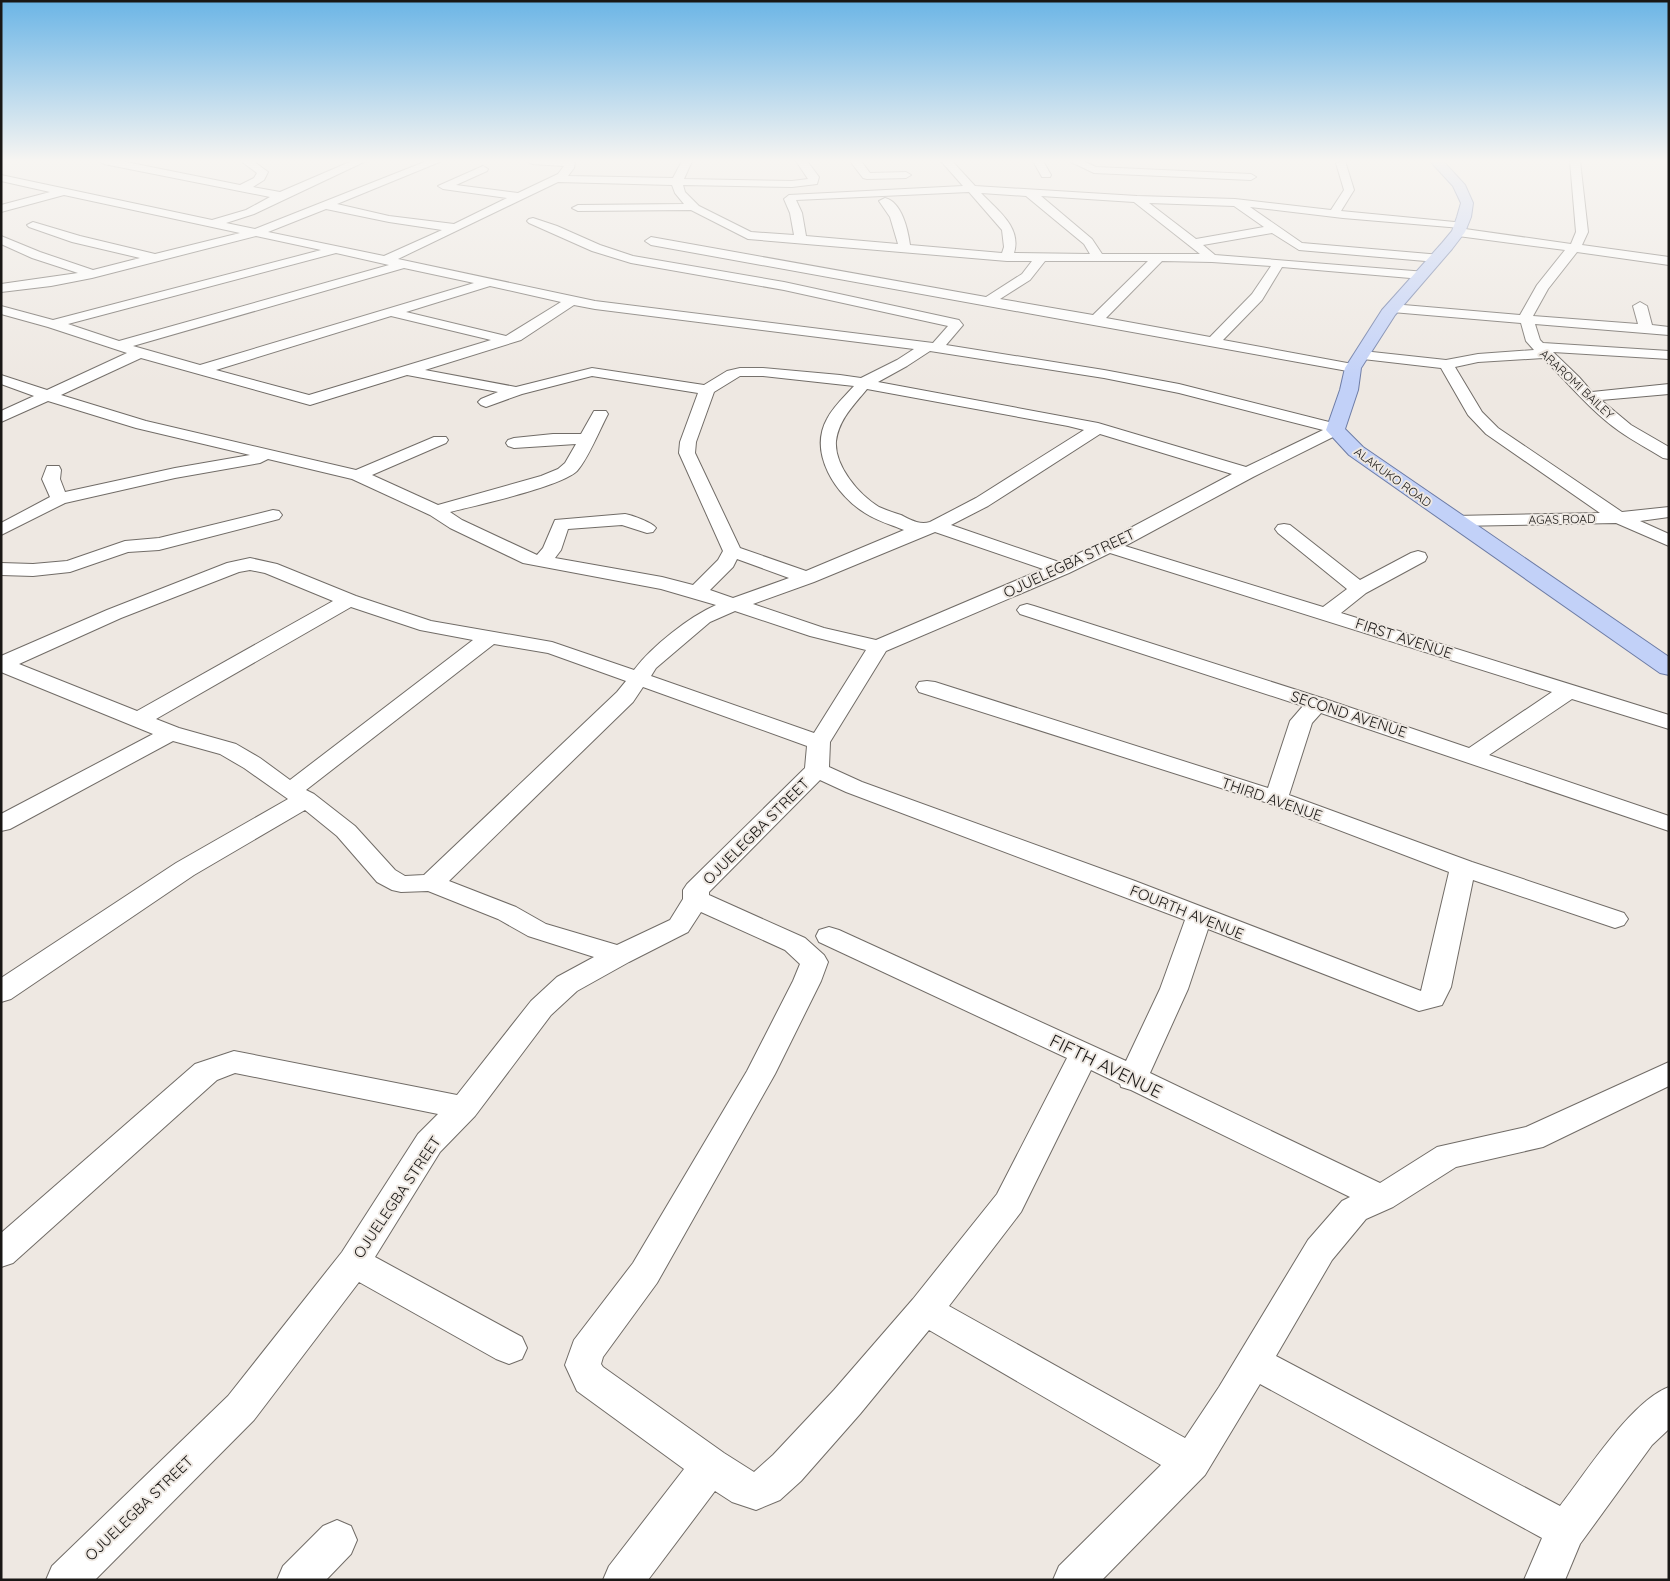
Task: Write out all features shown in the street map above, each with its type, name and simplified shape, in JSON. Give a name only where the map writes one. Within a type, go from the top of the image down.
[{"type":"main road","points":[[1335,429],[1358,362],[1380,324],[1437,258],[1454,235]]},
{"type":"main road","name":"ALAKUKO ROAD","points":[[1335,429],[1356,451],[1669,668]]},
{"type":"street","points":[[63,235],[155,258]]},
{"type":"street","points":[[1,288],[40,284],[92,274],[246,235]]},
{"type":"street","points":[[269,235],[602,306],[932,347],[1163,386],[1335,429]]},
{"type":"street","points":[[386,260],[441,235]]},
{"type":"street","points":[[568,235],[596,248],[631,259],[784,286],[954,323],[956,325],[932,347],[864,383],[834,420],[828,442],[830,459],[841,479],[855,496],[872,510],[1062,569]]},
{"type":"street","points":[[748,235],[1007,257],[1212,258],[1422,275]]},
{"type":"street","points":[[902,235],[904,247]]},
{"type":"street","points":[[1007,257],[1010,247],[1009,235]]},
{"type":"street","points":[[1079,235],[1088,242],[1099,258]]},
{"type":"street","points":[[1184,235],[1212,258]]},
{"type":"street","points":[[1195,243],[1241,235]]},
{"type":"street","points":[[1282,235],[1302,247],[1437,258]]},
{"type":"street","points":[[1498,235],[1669,261]]},
{"type":"street","points":[[1526,317],[1542,288],[1575,248],[1581,235]]},
{"type":"street","points":[[1,240],[92,274]]},
{"type":"street","points":[[651,241],[1213,342],[1358,362],[1446,364],[1542,350],[1669,355]]},
{"type":"street","points":[[53,324],[336,250]]},
{"type":"street","points":[[1096,320],[1160,257]]},
{"type":"street","points":[[988,301],[1026,277],[1041,258]]},
{"type":"street","points":[[1213,342],[1257,296],[1279,263]]},
{"type":"street","points":[[121,345],[404,264]]},
{"type":"street","points":[[203,369],[394,313],[488,283]]},
{"type":"street","points":[[1,310],[121,345],[140,353],[310,400],[508,340],[524,333],[571,300]]},
{"type":"street","points":[[1640,306],[1646,329]]},
{"type":"street","points":[[1392,308],[1526,317],[1669,331]]},
{"type":"street","points":[[394,313],[508,340]]},
{"type":"street","name":"ARAROMI BAILEY","points":[[1526,317],[1530,334],[1542,350],[1574,380],[1588,398],[1625,428],[1669,454]]},
{"type":"street","points":[[1,417],[140,353]]},
{"type":"street","points":[[1446,364],[1476,415],[1492,431],[1620,518],[1669,541]]},
{"type":"street","points":[[404,371],[517,391]]},
{"type":"street","points":[[697,592],[726,563],[732,551],[687,453],[688,442],[708,390],[732,374],[751,371],[864,383],[1098,428],[1248,473]]},
{"type":"street","points":[[486,402],[517,391],[592,372],[708,390]]},
{"type":"street","points":[[1,379],[48,396],[142,425],[358,475],[436,511],[456,524],[530,559],[662,583],[697,592],[817,632],[878,646]]},
{"type":"street","points":[[1588,398],[1669,389]]},
{"type":"street","points":[[436,511],[547,480],[564,473],[577,458],[600,414]]},
{"type":"street","points":[[431,883],[625,697],[639,679],[642,671],[649,664],[703,618],[928,528],[982,502],[1098,428]]},
{"type":"street","name":"OJUELEGBA STREET","points":[[69,1579],[241,1408],[354,1262],[429,1143],[464,1108],[541,1008],[567,984],[619,955],[678,926],[696,899],[696,890],[817,770],[819,742],[878,646],[1062,569],[1109,547],[1335,429]]},
{"type":"street","points":[[514,443],[587,439]]},
{"type":"street","points":[[358,475],[440,440]]},
{"type":"street","points":[[1,530],[60,499],[175,474],[272,456]]},
{"type":"street","points":[[53,470],[51,479],[60,499]]},
{"type":"street","name":"AGAS ROAD","points":[[1455,521],[1620,518],[1669,512]]},
{"type":"street","points":[[1,569],[33,570],[70,566],[125,548],[159,544],[273,515]]},
{"type":"street","points":[[540,562],[552,550],[560,524],[625,518],[636,525],[647,528]]},
{"type":"street","points":[[1284,529],[1359,589]]},
{"type":"street","name":"FIRST AVENUE","points":[[1109,547],[1669,722]]},
{"type":"street","points":[[732,551],[807,578]]},
{"type":"street","points":[[1327,614],[1359,589],[1418,557]]},
{"type":"street","points":[[1,664],[114,614],[243,564],[250,564],[270,568],[349,600],[427,626],[552,648],[819,742]]},
{"type":"street","points":[[140,719],[349,600]]},
{"type":"street","name":"SECOND AVENUE","points":[[1027,610],[1317,704],[1669,824]]},
{"type":"street","points":[[1,992],[298,795],[490,637]]},
{"type":"street","points":[[1,664],[171,733],[228,749],[252,763],[346,831],[386,876],[401,884],[431,883],[507,913],[537,930],[619,955]]},
{"type":"street","name":"THIRD AVENUE","points":[[926,687],[1276,798],[1463,868],[1615,919]]},
{"type":"street","points":[[1472,756],[1569,691]]},
{"type":"street","points":[[1276,798],[1301,721],[1317,704]]},
{"type":"street","points":[[1,824],[171,733]]},
{"type":"street","name":"FOURTH AVENUE","points":[[817,770],[854,787],[1126,887],[1419,1002],[1432,998],[1437,986],[1463,868]]},
{"type":"street","points":[[696,899],[795,944],[814,962],[807,981],[755,1082],[645,1273],[587,1351],[584,1365],[590,1379],[710,1466],[746,1489],[756,1491],[766,1487],[786,1468],[847,1402],[925,1310],[1008,1202],[1084,1054]]},
{"type":"street","points":[[1132,1079],[1174,989],[1199,917]]},
{"type":"street","name":"FIFTH AVENUE","points":[[829,936],[1084,1054],[1132,1079],[1382,1198]]},
{"type":"street","points":[[1,1253],[206,1072],[234,1062],[464,1108]]},
{"type":"street","points":[[1073,1580],[1191,1462],[1232,1399],[1320,1250],[1354,1210],[1382,1198],[1448,1156],[1532,1138],[1669,1073]]},
{"type":"street","points":[[354,1262],[509,1348]]},
{"type":"street","points":[[925,1310],[1191,1462]]},
{"type":"street","points":[[1253,1362],[1566,1530]]},
{"type":"street","points":[[1544,1580],[1566,1530],[1639,1433],[1669,1404]]},
{"type":"street","points":[[623,1580],[710,1466]]},
{"type":"street","points":[[297,1580],[337,1540]]}]
